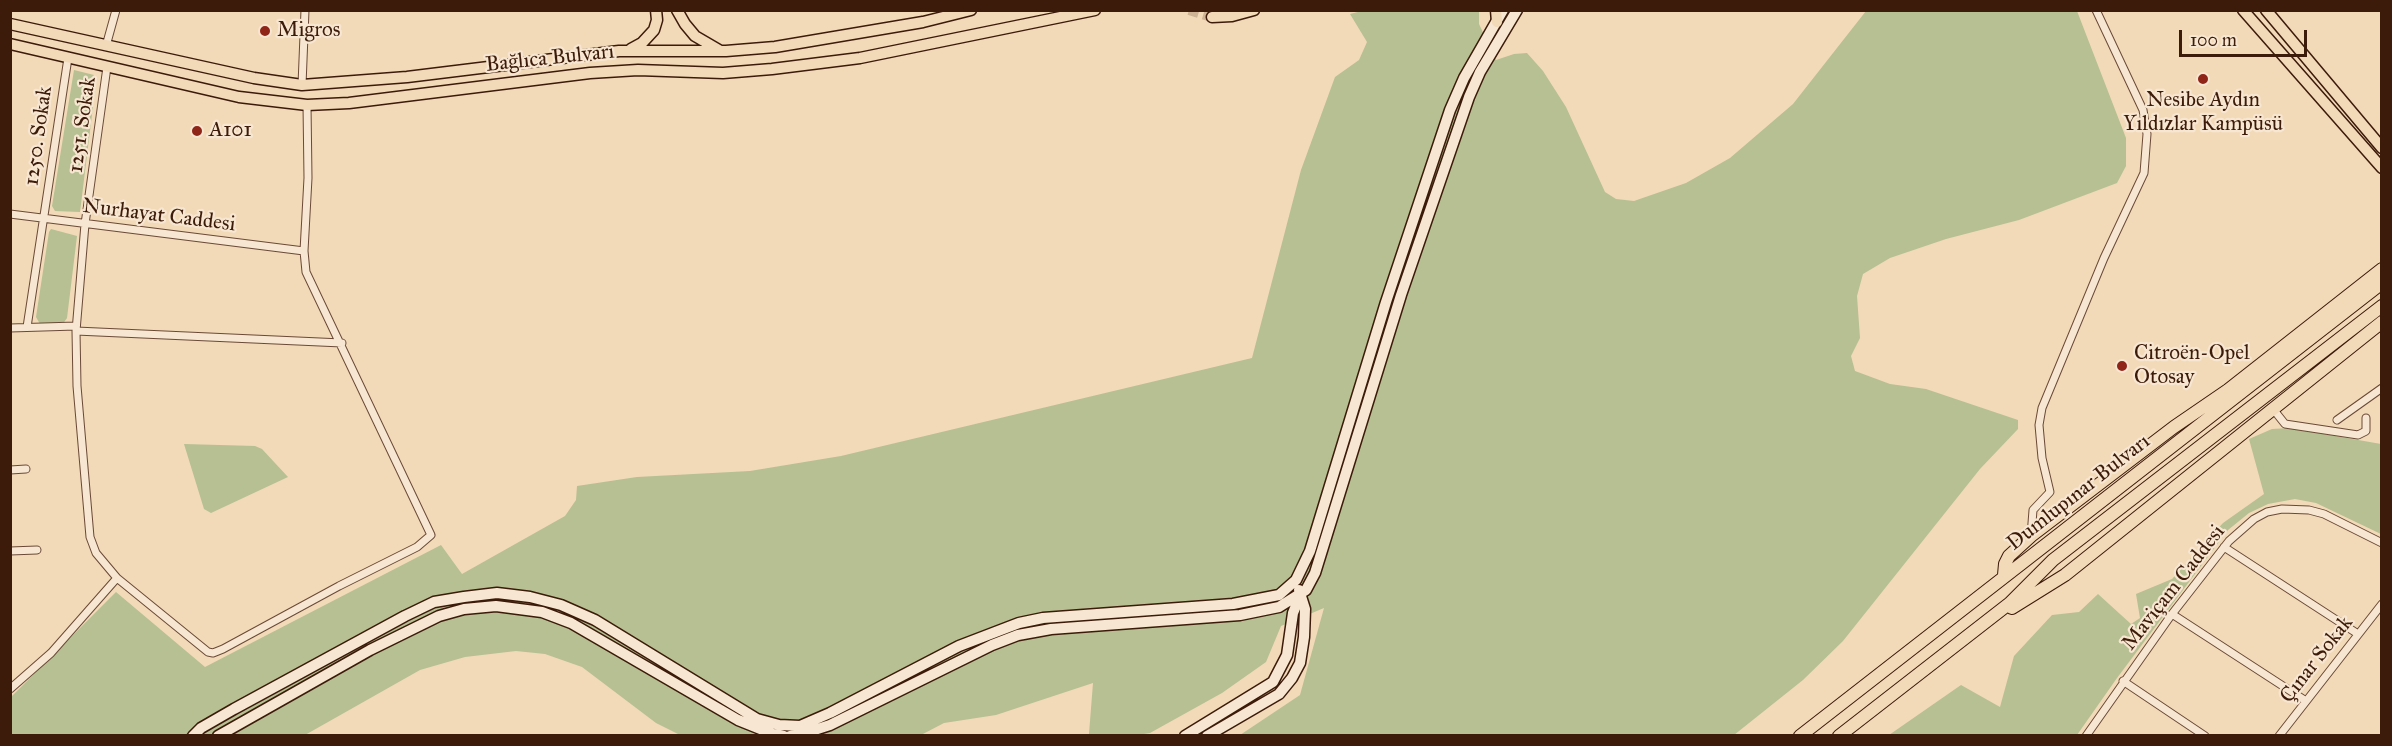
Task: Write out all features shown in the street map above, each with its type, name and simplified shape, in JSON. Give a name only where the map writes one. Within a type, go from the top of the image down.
[{"type":"highway","points":[[2004,575],[2005,564],[2009,556],[2031,536],[2174,427],[2228,390],[2382,269]]},
{"type":"highway","name":"Dumlupınar Bulvarı","points":[[1800,735],[2382,283]]},
{"type":"highway","name":"Dumlupınar Bulvarı","points":[[1839,735],[2010,603],[2053,560],[2382,306]]},
{"type":"highway","points":[[1968,636],[2065,575],[2382,322]]},
{"type":"main road","points":[[620,51],[632,49],[647,39],[656,25],[656,10]]},
{"type":"main road","points":[[677,10],[695,36],[722,51]]},
{"type":"main road","name":"Bağlıca Bulvarı","points":[[10,24],[254,78],[302,85],[407,77],[620,51],[722,51],[775,46],[923,22],[971,10]]},
{"type":"main road","name":"Bağlıca Bulvarı","points":[[10,44],[239,97],[307,105],[349,103],[599,72],[638,70],[723,73],[772,69],[870,56],[1095,10]]},
{"type":"main road","points":[[1212,17],[1232,16],[1254,10]]},
{"type":"main road","points":[[2243,10],[2381,168]]},
{"type":"main road","points":[[2266,10],[2379,143]]},
{"type":"street","points":[[106,46],[116,10]]},
{"type":"street","points":[[302,85],[305,10]]},
{"type":"street","points":[[193,735],[234,709],[405,616],[434,602],[464,597],[497,593],[530,597],[561,605],[595,620],[757,719],[779,726],[800,726],[960,646],[1019,622],[1043,618],[1233,604],[1279,596],[1296,580],[1310,551],[1386,302],[1450,110],[1464,78],[1497,16],[1503,10]]},
{"type":"street","points":[[1185,735],[1274,682],[1287,655],[1293,613],[1300,596],[1312,581],[1401,295],[1468,97],[1480,72],[1517,10]]},
{"type":"street","points":[[2031,536],[2033,510],[2050,492],[2040,438],[2039,425],[2042,408],[2104,258],[2144,173],[2145,165],[2147,134],[2143,110],[2096,10]]},
{"type":"street","name":"1250. Sokak","points":[[27,327],[68,57]]},
{"type":"street","name":"1251. Sokak","points":[[107,67],[86,224],[76,328],[77,386],[90,537],[96,553],[117,578],[208,652],[213,652],[417,547],[431,535],[381,432],[342,343]]},
{"type":"street","points":[[307,105],[308,178],[304,251],[306,272],[342,343]]},
{"type":"street","name":"Nurhayat Caddesi","points":[[10,214],[304,251]]},
{"type":"street","points":[[10,328],[76,328],[342,343]]},
{"type":"street","points":[[2337,420],[2382,387]]},
{"type":"street","points":[[2273,409],[2285,424],[2358,435],[2366,431],[2366,418]]},
{"type":"street","points":[[10,470],[26,469]]},
{"type":"street","name":"Maviçam Caddesi","points":[[2086,735],[2123,681],[2224,547],[2244,526],[2260,515],[2274,510],[2295,508],[2324,514],[2382,543]]},
{"type":"street","points":[[2224,547],[2358,634]]},
{"type":"street","points":[[10,551],[37,550]]},
{"type":"street","points":[[10,689],[51,653],[117,578]]},
{"type":"street","points":[[1207,735],[1279,694],[1292,678],[1300,663],[1304,637],[1305,609],[1296,580]]},
{"type":"street","points":[[790,735],[799,735],[830,725],[992,645],[1018,635],[1051,629],[1240,615],[1279,607],[1300,596]]},
{"type":"street","name":"Çınar Sokak","points":[[2279,735],[2382,604]]},
{"type":"street","points":[[218,735],[370,650],[439,616],[464,609],[496,606],[542,612],[571,623],[738,720],[773,734],[784,735]]},
{"type":"street","points":[[2172,615],[2306,701]]},
{"type":"street","points":[[2123,681],[2205,735]]},
{"type":"green space","points":[[1362,11],[1479,11],[1479,24],[1496,60],[1514,54],[1527,53],[1543,71],[1566,107],[1605,192],[1616,199],[1634,201],[1686,183],[1730,158],[1793,104],[1866,11],[2077,11],[2126,138],[2126,166],[2117,183],[2019,220],[1946,239],[1890,258],[1863,274],[1857,296],[1860,338],[1851,356],[1855,371],[1890,384],[1926,389],[2018,420],[2018,429],[1980,469],[1843,641],[1803,680],[1734,735],[1240,735],[1300,695],[1324,608],[1281,626],[1266,662],[1222,693],[1150,733],[1138,735],[1089,734],[1093,683],[996,715],[944,723],[921,735],[680,735],[656,723],[582,667],[545,654],[516,651],[465,657],[420,670],[305,735],[11,736],[11,697],[116,592],[205,667],[441,545],[462,574],[565,516],[576,500],[577,486],[637,477],[750,471],[841,456],[1252,358],[1301,170],[1335,77],[1359,60],[1367,42],[1350,14]]},
{"type":"green space","points":[[74,70],[94,75],[96,82],[80,212],[55,211],[52,206]]},
{"type":"green space","points":[[51,229],[77,236],[67,318],[62,325],[40,324],[36,317]]},
{"type":"green space","points":[[2290,428],[2381,444],[2381,534],[2316,503],[2295,499],[2268,504],[2249,513],[2228,530],[2077,735],[1889,735],[1961,685],[2000,707],[2014,656],[2052,615],[2079,612],[2098,594],[2131,624],[2140,618],[2136,594],[2172,579],[2223,523],[2264,494],[2249,439],[2272,429]]},
{"type":"green space","points":[[184,444],[255,446],[262,449],[288,477],[211,513],[204,509]]},
{"type":"tunnel","points":[[1189,10],[1212,17]]},
{"type":"place","name":"Migros","points":[[265,31]]},
{"type":"place","name":"Nesibe Aydın Yıldızlar Kampüsü","points":[[2203,79]]},
{"type":"place","name":"A101","points":[[197,131]]},
{"type":"place","name":"Citroën-Opel Otosay","points":[[2122,366]]}]
